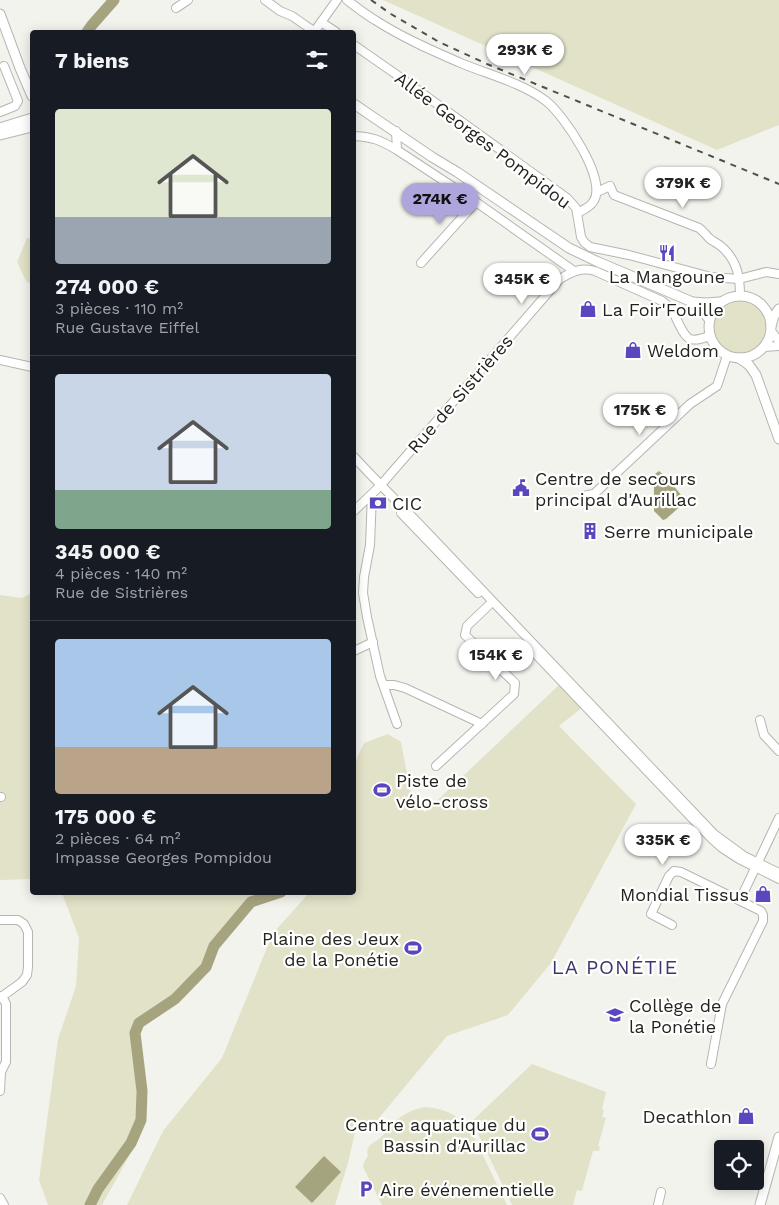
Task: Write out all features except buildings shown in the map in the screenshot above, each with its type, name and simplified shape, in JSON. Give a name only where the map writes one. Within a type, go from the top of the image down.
[{"type":"main road","points":[[0,14],[20,68],[30,87]]},
{"type":"main road","points":[[356,98],[435,154],[457,172]]},
{"type":"main road","points":[[356,105],[569,248],[690,301],[702,310],[709,319]]},
{"type":"main road","points":[[4,126],[30,119]]},
{"type":"main road","points":[[0,135],[30,128]]},
{"type":"main road","points":[[690,301],[720,302],[740,295],[748,296],[762,304],[772,305],[779,303]]},
{"type":"main road","points":[[720,302],[713,310],[708,327],[713,344],[719,351],[727,356],[739,358],[750,356],[762,349]]},
{"type":"main road","points":[[762,304],[769,314],[771,328]]},
{"type":"main road","points":[[756,375],[756,366],[762,349],[769,338],[774,316],[779,309]]},
{"type":"main road","points":[[739,358],[749,365],[756,375],[779,439]]},
{"type":"main road","points":[[760,1205],[779,1137]]},
{"type":"street","points":[[176,8],[188,0]]},
{"type":"street","points":[[265,0],[312,30]]},
{"type":"street","points":[[316,30],[337,0]]},
{"type":"street","points":[[347,0],[375,20],[411,40],[533,92],[558,112],[584,149],[594,176],[596,192],[594,202],[588,208],[577,212]]},
{"type":"street","points":[[321,22],[333,30]]},
{"type":"street","name":"Allée Georges Pompidou","points":[[356,46],[568,198],[576,208],[581,237],[590,247],[711,276],[739,279]]},
{"type":"street","points":[[4,66],[18,101],[15,106],[0,112],[7,118],[4,126]]},
{"type":"street","points":[[396,131],[397,150]]},
{"type":"street","points":[[356,136],[379,140],[397,150],[476,202],[574,271],[588,269],[595,271],[662,301],[668,305],[682,330],[692,340],[710,336]]},
{"type":"street","points":[[596,192],[610,186],[614,195],[703,230],[709,238],[730,255],[735,263],[740,295]]},
{"type":"street","points":[[421,263],[476,202]]},
{"type":"street","name":"Rue de Sistrières","points":[[356,509],[380,486],[560,279],[574,271]]},
{"type":"street","points":[[739,279],[766,272],[779,274]]},
{"type":"street","points":[[771,328],[779,342]]},
{"type":"street","points":[[762,349],[779,346]]},
{"type":"street","points":[[587,495],[594,494],[690,404],[717,386],[727,356]]},
{"type":"street","points":[[0,360],[30,366]]},
{"type":"street","points":[[356,459],[714,834],[756,865],[779,879]]},
{"type":"street","points":[[380,486],[386,497],[699,826],[722,848],[739,859],[779,873]]},
{"type":"street","points":[[372,494],[370,545],[364,577],[366,617],[380,676],[398,724]]},
{"type":"street","points":[[436,766],[514,694],[515,683],[465,635],[466,626],[489,605]]},
{"type":"street","points":[[356,649],[373,642]]},
{"type":"street","points":[[384,685],[405,688],[482,724]]},
{"type":"street","points":[[760,720],[764,735],[779,751]]},
{"type":"street","points":[[740,900],[779,818]]},
{"type":"street","points":[[672,924],[651,914],[669,876],[674,871],[681,872],[740,900],[761,911],[763,915],[763,921],[722,1004],[711,1064]]},
{"type":"street","points":[[0,920],[18,920],[24,924],[28,932],[27,975],[22,982],[1,997],[6,1004],[6,1062],[1,1072],[0,1091]]},
{"type":"street","points":[[658,1205],[662,1192]]},
{"type":"street","points":[[0,1198],[4,1205]]},
{"type":"green space","points":[[383,0],[779,0],[779,125],[717,150]]},
{"type":"green space","points":[[27,238],[30,239],[30,284],[26,281],[17,262]]},
{"type":"green space","points":[[740,299],[750,301],[759,307],[765,316],[767,326],[765,336],[759,345],[750,351],[740,353],[730,351],[721,345],[715,336],[713,326],[715,316],[721,307],[730,301]]},
{"type":"green space","points":[[30,594],[30,879],[0,880],[0,595],[22,598]]},
{"type":"green space","name":"Plaine des Jeux de la Ponétie","points":[[560,684],[583,707],[559,726],[636,804],[551,963],[508,1015],[447,1036],[374,1124],[357,1124],[348,1163],[335,1205],[127,1205],[163,1131],[222,1058],[273,933],[307,895],[356,895],[356,760],[364,743],[388,734],[401,742],[412,800],[425,812]]},
{"type":"green space","points":[[63,895],[263,895],[248,902],[213,943],[204,967],[182,989],[150,1009],[134,1031],[138,1140],[102,1205],[48,1205],[39,1180],[58,1039],[76,986],[79,938]]},
{"type":"green space","name":"Centre aquatique du Bassin d'Aurillac","points":[[532,1064],[606,1092],[602,1117],[606,1118],[598,1146],[600,1147],[599,1151],[593,1151],[582,1191],[577,1190],[573,1205],[512,1205],[472,1121]]},
{"type":"green space","points":[[425,1107],[447,1112],[458,1118],[468,1128],[507,1205],[382,1205],[363,1167],[368,1156],[368,1149],[372,1143],[381,1137],[402,1116],[410,1111]]},
{"type":"shaded area","points":[[659,471],[685,500],[684,503],[663,520],[654,511],[654,478],[655,474]]},
{"type":"shaded area","points":[[324,1156],[341,1172],[312,1203],[295,1187]]},
{"type":"waterway","points":[[88,30],[114,0]]},
{"type":"waterway","points":[[90,1205],[98,1189],[131,1143],[141,1120],[142,1091],[135,1033],[139,1023],[175,999],[206,967],[214,946],[251,902],[272,895]]},
{"type":"railway","points":[[371,0],[439,42],[487,64],[779,184]]},
{"type":"place","name":"La Mangoune","points":[[667,253]]},
{"type":"place","name":"La Foir'Fouille","points":[[588,309]]},
{"type":"place","name":"Weldom","points":[[633,350]]},
{"type":"place","name":"Centre de secours principal d'Aurillac","points":[[521,488]]},
{"type":"place","name":"CIC","points":[[378,503]]},
{"type":"place","name":"Serre municipale","points":[[590,531]]},
{"type":"place","name":"Piste de vélo-cross","points":[[382,790]]},
{"type":"place","name":"Mondial Tissus","points":[[763,894]]},
{"type":"place","name":"Plaine des Jeux de la Ponétie","points":[[413,948]]},
{"type":"place","name":"Collège de la Ponétie","points":[[615,1015]]},
{"type":"place","name":"Decathlon","points":[[746,1116]]},
{"type":"place","name":"Centre aquatique du Bassin d'Aurillac","points":[[540,1134]]},
{"type":"place","name":"Aire événementielle","points":[[366,1189]]},
{"type":"district","name":"LA PONÉTIE","points":[[615,967]]}]
